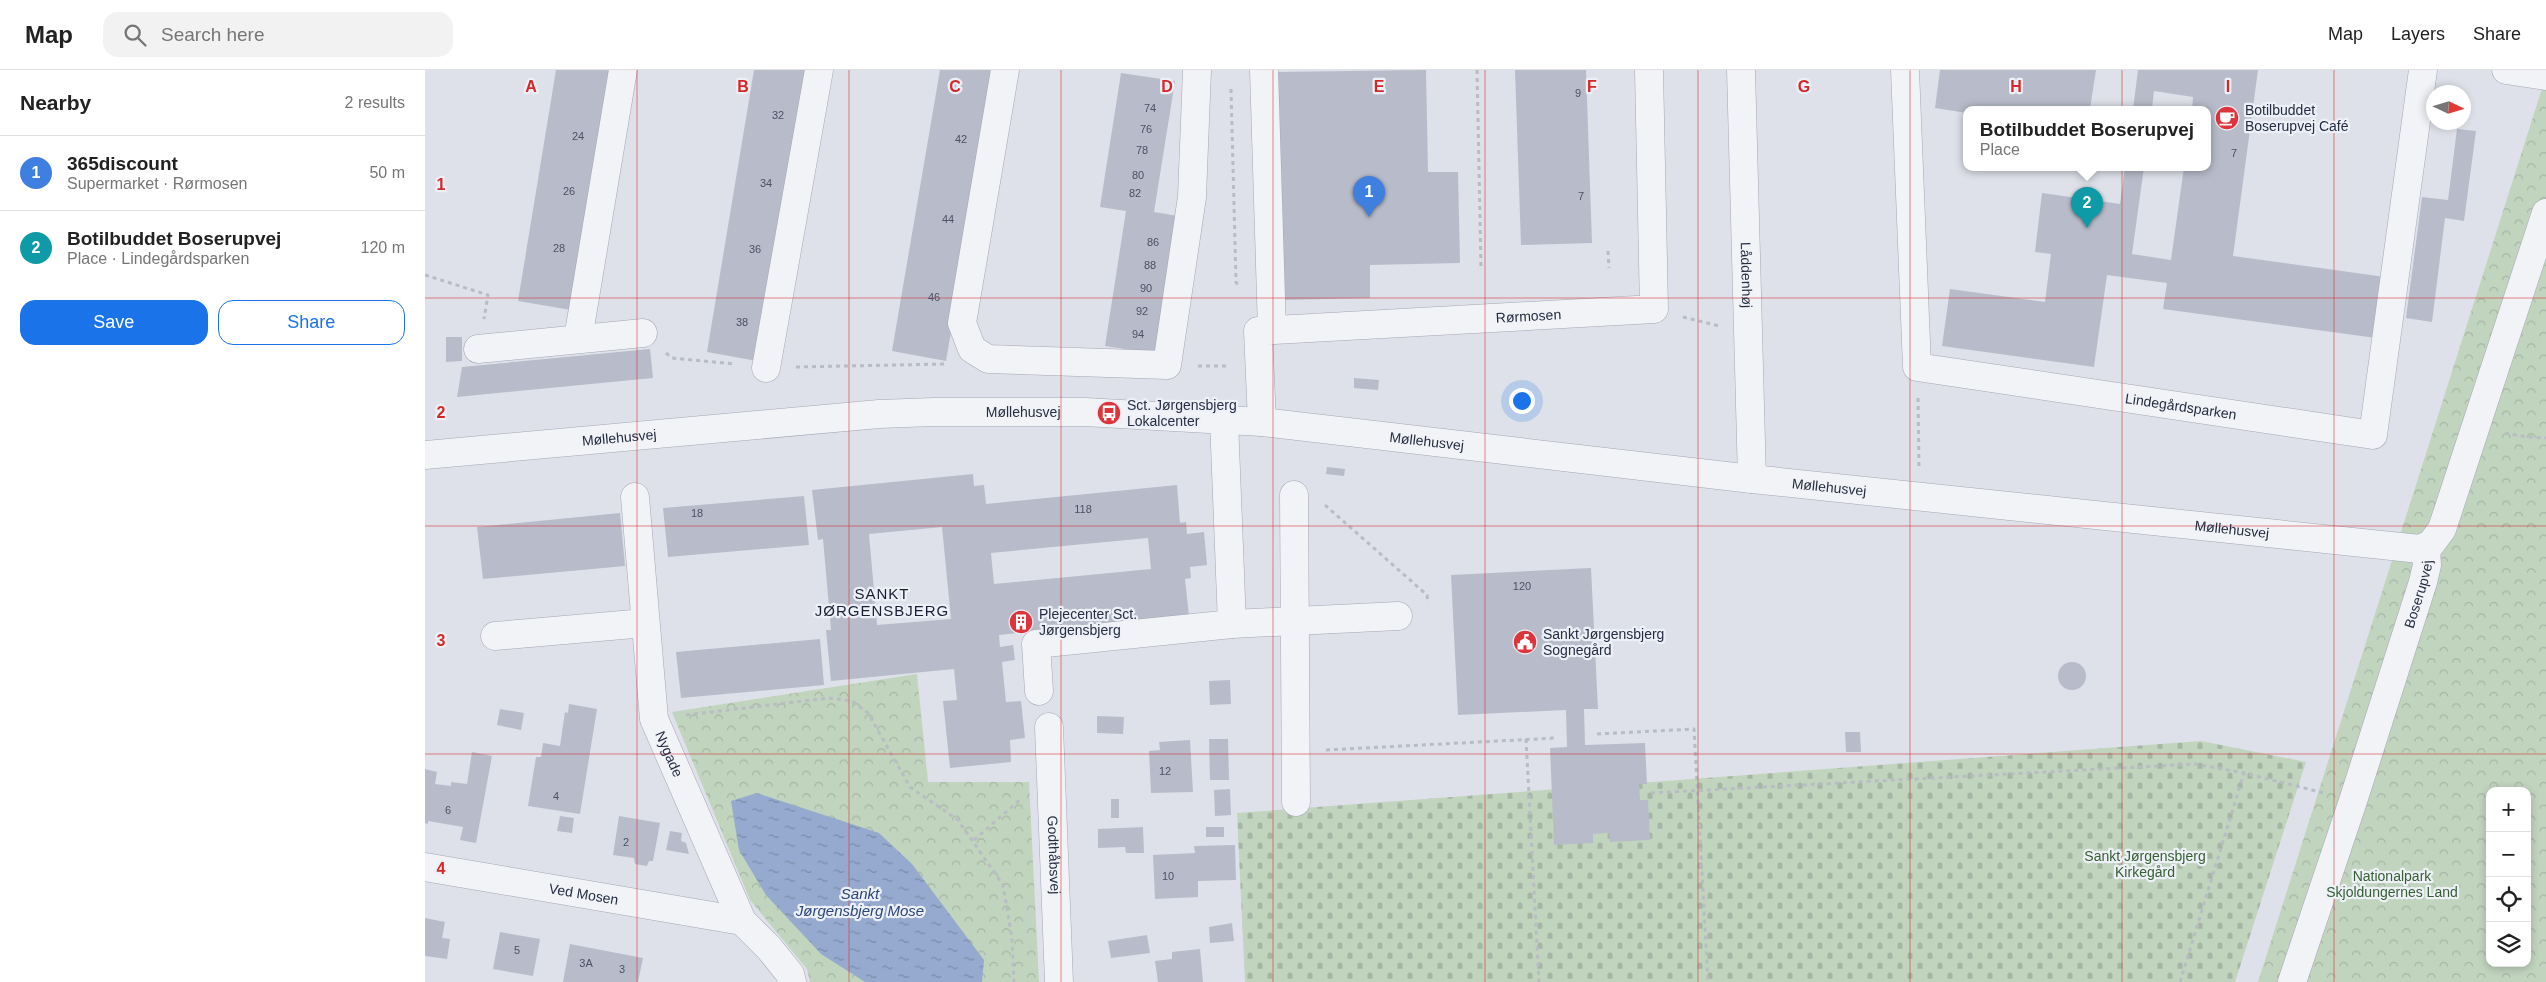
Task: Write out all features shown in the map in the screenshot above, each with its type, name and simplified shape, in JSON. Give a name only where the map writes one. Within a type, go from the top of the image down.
[{"type":"street","points":[[578,339],[623,70]]},
{"type":"street","points":[[766,368],[819,70]]},
{"type":"street","points":[[1005,70],[962,323],[972,348],[988,359],[1167,365],[1192,197],[1197,70]]},
{"type":"street","points":[[1262,422],[1258,331],[1272,330],[1264,70]]},
{"type":"street","points":[[1649,70],[1654,309]]},
{"type":"street","name":"Låddenhøj","points":[[1741,70],[1752,479]]},
{"type":"street","points":[[1905,70],[1917,367]]},
{"type":"street","name":"Lindegårdsparken","points":[[1917,367],[2373,435],[2423,70]]},
{"type":"street","points":[[2507,70],[2546,76]]},
{"type":"street","name":"Boserupvej","points":[[2292,982],[2353,801],[2423,582],[2427,565],[2426,548],[2436,540],[2442,529],[2546,213]]},
{"type":"street","name":"Rørmosen","points":[[1272,330],[1654,309]]},
{"type":"street","points":[[478,349],[643,333]]},
{"type":"street","name":"Møllehusvej","points":[[425,455],[925,412],[1085,412],[1262,422],[1752,479],[2410,550],[2426,548]]},
{"type":"street","points":[[1224,420],[1232,624]]},
{"type":"street","points":[[1293,495],[1296,802]]},
{"type":"street","name":"Nygade","points":[[635,498],[653,719],[742,922],[769,948],[790,974],[792,982]]},
{"type":"street","points":[[1039,691],[1036,644],[1232,624],[1398,616]]},
{"type":"street","points":[[495,636],[645,623]]},
{"type":"street","name":"Godthåbsvej","points":[[1049,727],[1059,982]]},
{"type":"street","name":"Ved Mosen","points":[[425,867],[742,922]]},
{"type":"path","points":[[1477,70],[1481,268]]},
{"type":"path","points":[[1608,250],[1609,268]]},
{"type":"path","points":[[425,275],[488,295],[478,349]]},
{"type":"path","points":[[1654,309],[1748,333]]},
{"type":"path","points":[[643,333],[672,358],[766,368],[970,364],[988,359]]},
{"type":"path","points":[[1167,365],[1259,367]]},
{"type":"path","points":[[1917,367],[1920,496]]},
{"type":"path","points":[[2476,427],[2527,437],[2546,438]]},
{"type":"path","points":[[1322,502],[1427,595],[1429,618],[1398,616]]},
{"type":"path","points":[[653,719],[829,698],[852,701],[868,713],[910,787],[957,820],[974,840],[1003,885],[1012,938],[1014,982]]},
{"type":"path","points":[[1597,734],[1695,729],[1708,982]]},
{"type":"path","points":[[1296,752],[1556,738]]},
{"type":"path","points":[[1526,739],[1539,982]]},
{"type":"path","points":[[1651,793],[2195,764],[2244,773],[2353,801]]},
{"type":"path","points":[[974,840],[1051,771]]},
{"type":"path","points":[[2179,982],[2244,773]]},
{"type":"green space","name":"Nationalpark Skjoldungernes Land","points":[[2546,76],[2546,982],[2258,982]]},
{"type":"green space","points":[[917,674],[928,782],[1029,782],[1039,982],[810,982],[807,969],[750,900],[672,712]]},
{"type":"green space","name":"Sankt Jørgensbjerg Kirkegård","points":[[2201,741],[2306,762],[2235,982],[1245,982],[1237,813]]},
{"type":"water","name":"Sankt Jørgensbjerg Mose","points":[[757,793],[879,833],[912,864],[984,960],[982,982],[865,982],[821,954],[766,895],[739,850],[731,801]]},
{"type":"building","points":[[556,70],[611,70],[571,310],[518,301]]},
{"type":"building","points":[[754,70],[807,70],[757,361],[707,352]]},
{"type":"building","points":[[940,70],[996,70],[946,361],[892,351]]},
{"type":"building","points":[[1426,70],[1428,172],[1458,172],[1460,263],[1370,265],[1370,298],[1281,300],[1276,72]]},
{"type":"building","points":[[1515,70],[1586,70],[1592,243],[1521,245]]},
{"type":"building","points":[[1940,70],[2096,70],[2090,106],[1963,106],[1963,112],[1935,108]]},
{"type":"building","points":[[2138,70],[2258,70],[2233,256],[2385,277],[2376,338],[2163,309],[2167,283],[2107,275],[2094,367],[1942,346],[1950,289],[2045,302],[2051,254],[2035,252],[2042,193],[2120,204],[2124,171],[2143,171],[2132,254],[2171,260],[2183,171],[2211,171],[2211,106],[2192,106],[2193,97],[2154,91],[2152,106],[2133,106]]},
{"type":"building","points":[[1121,73],[1175,81],[1154,212],[1178,216],[1156,354],[1105,346],[1126,211],[1100,207]]},
{"type":"building","points":[[2457,130],[2476,131],[2464,221],[2445,218],[2432,322],[2406,318],[2422,197],[2448,200]]},
{"type":"building","points":[[446,337],[462,337],[462,361],[446,362]]},
{"type":"building","points":[[650,349],[653,378],[457,397],[462,367]]},
{"type":"building","points":[[1354,378],[1379,380],[1378,390],[1354,388]]},
{"type":"building","points":[[1327,467],[1345,469],[1344,476],[1326,474]]},
{"type":"building","name":"Plejecenter Sct. Jørgensbjerg","points":[[973,474],[974,486],[984,485],[986,504],[1177,485],[1180,523],[1186,522],[1187,534],[1204,532],[1207,565],[1190,567],[1191,578],[1185,579],[1189,616],[999,635],[1000,647],[1013,645],[1015,660],[1002,662],[1006,702],[1021,701],[1025,738],[1010,740],[1011,762],[950,768],[943,701],[957,700],[954,669],[831,681],[826,630],[831,630],[823,539],[818,540],[812,490]],"holes":[[[942,527],[951,619],[877,625],[869,534]],[[1148,538],[1151,569],[994,584],[991,553]]]},
{"type":"building","points":[[804,496],[809,545],[668,557],[663,508]]},
{"type":"building","points":[[620,513],[625,566],[483,579],[477,527]]},
{"type":"building","name":"Sankt Jørgensbjerg Sognegård","points":[[1591,568],[1598,709],[1584,709],[1585,745],[1645,743],[1647,784],[1639,784],[1640,800],[1648,800],[1650,840],[1610,842],[1609,833],[1593,834],[1593,843],[1554,845],[1550,748],[1567,747],[1566,710],[1458,715],[1451,575]]},
{"type":"building","points":[[820,639],[824,685],[681,698],[676,652]]},
{"type":"building","points":[[2072,662],[2082,666],[2086,676],[2082,686],[2072,690],[2062,686],[2058,676],[2062,666]]},
{"type":"building","points":[[1230,680],[1231,704],[1210,705],[1209,681]]},
{"type":"building","points":[[569,704],[597,709],[580,814],[528,806],[536,757],[541,757],[543,743],[560,746],[565,712],[568,713]]},
{"type":"building","points":[[500,709],[524,713],[521,730],[497,725]]},
{"type":"building","points":[[1097,716],[1124,717],[1123,734],[1097,733]]},
{"type":"building","points":[[1845,732],[1860,732],[1861,752],[1846,752]]},
{"type":"building","points":[[1209,739],[1228,739],[1229,780],[1210,780]]},
{"type":"building","points":[[1190,740],[1193,792],[1151,793],[1149,751],[1160,750],[1159,742]]},
{"type":"building","points":[[472,752],[492,756],[476,843],[460,840],[463,827],[428,821],[428,824],[425,823],[425,769],[437,772],[435,784],[451,786],[451,782],[467,784]]},
{"type":"building","points":[[1230,789],[1231,815],[1215,816],[1214,790]]},
{"type":"building","points":[[1111,799],[1119,799],[1119,818],[1111,818]]},
{"type":"building","points":[[560,816],[574,818],[572,833],[557,831]]},
{"type":"building","points":[[619,816],[660,823],[653,861],[649,861],[647,866],[635,864],[634,858],[613,855]]},
{"type":"building","points":[[1143,827],[1144,853],[1126,853],[1125,847],[1098,848],[1098,829]]},
{"type":"building","points":[[1206,827],[1224,827],[1224,837],[1206,837]]},
{"type":"building","points":[[670,831],[682,833],[681,841],[686,843],[689,854],[666,850]]},
{"type":"building","points":[[1235,845],[1236,880],[1198,881],[1198,897],[1155,899],[1153,855],[1195,853],[1194,846]]},
{"type":"building","points":[[425,918],[445,922],[442,938],[450,939],[447,959],[425,956]]},
{"type":"building","points":[[1232,923],[1234,941],[1210,943],[1209,927]]},
{"type":"building","points":[[500,932],[540,939],[533,976],[493,969]]},
{"type":"building","points":[[1147,935],[1150,953],[1111,958],[1108,941]]},
{"type":"building","points":[[570,944],[643,958],[638,982],[563,982]]},
{"type":"building","points":[[1200,949],[1203,982],[1158,982],[1155,961],[1172,959],[1172,952]]},
{"type":"place","name":"Botilbuddet Boserupvej Café","points":[[2227,118]]},
{"type":"place","name":"365discount","points":[[1369,217]]},
{"type":"place","name":"Botilbuddet Boserupvej","points":[[2087,228]]},
{"type":"place","name":"Sct. Jørgensbjerg Lokalcenter","points":[[1109,413]]},
{"type":"place","name":"Plejecenter Sct. Jørgensbjerg","points":[[1021,622]]},
{"type":"place","name":"Sankt Jørgensbjerg Sognegård","points":[[1525,642]]},
{"type":"district","name":"SANKT JØRGENSBJERG","points":[[882,602]]}]
